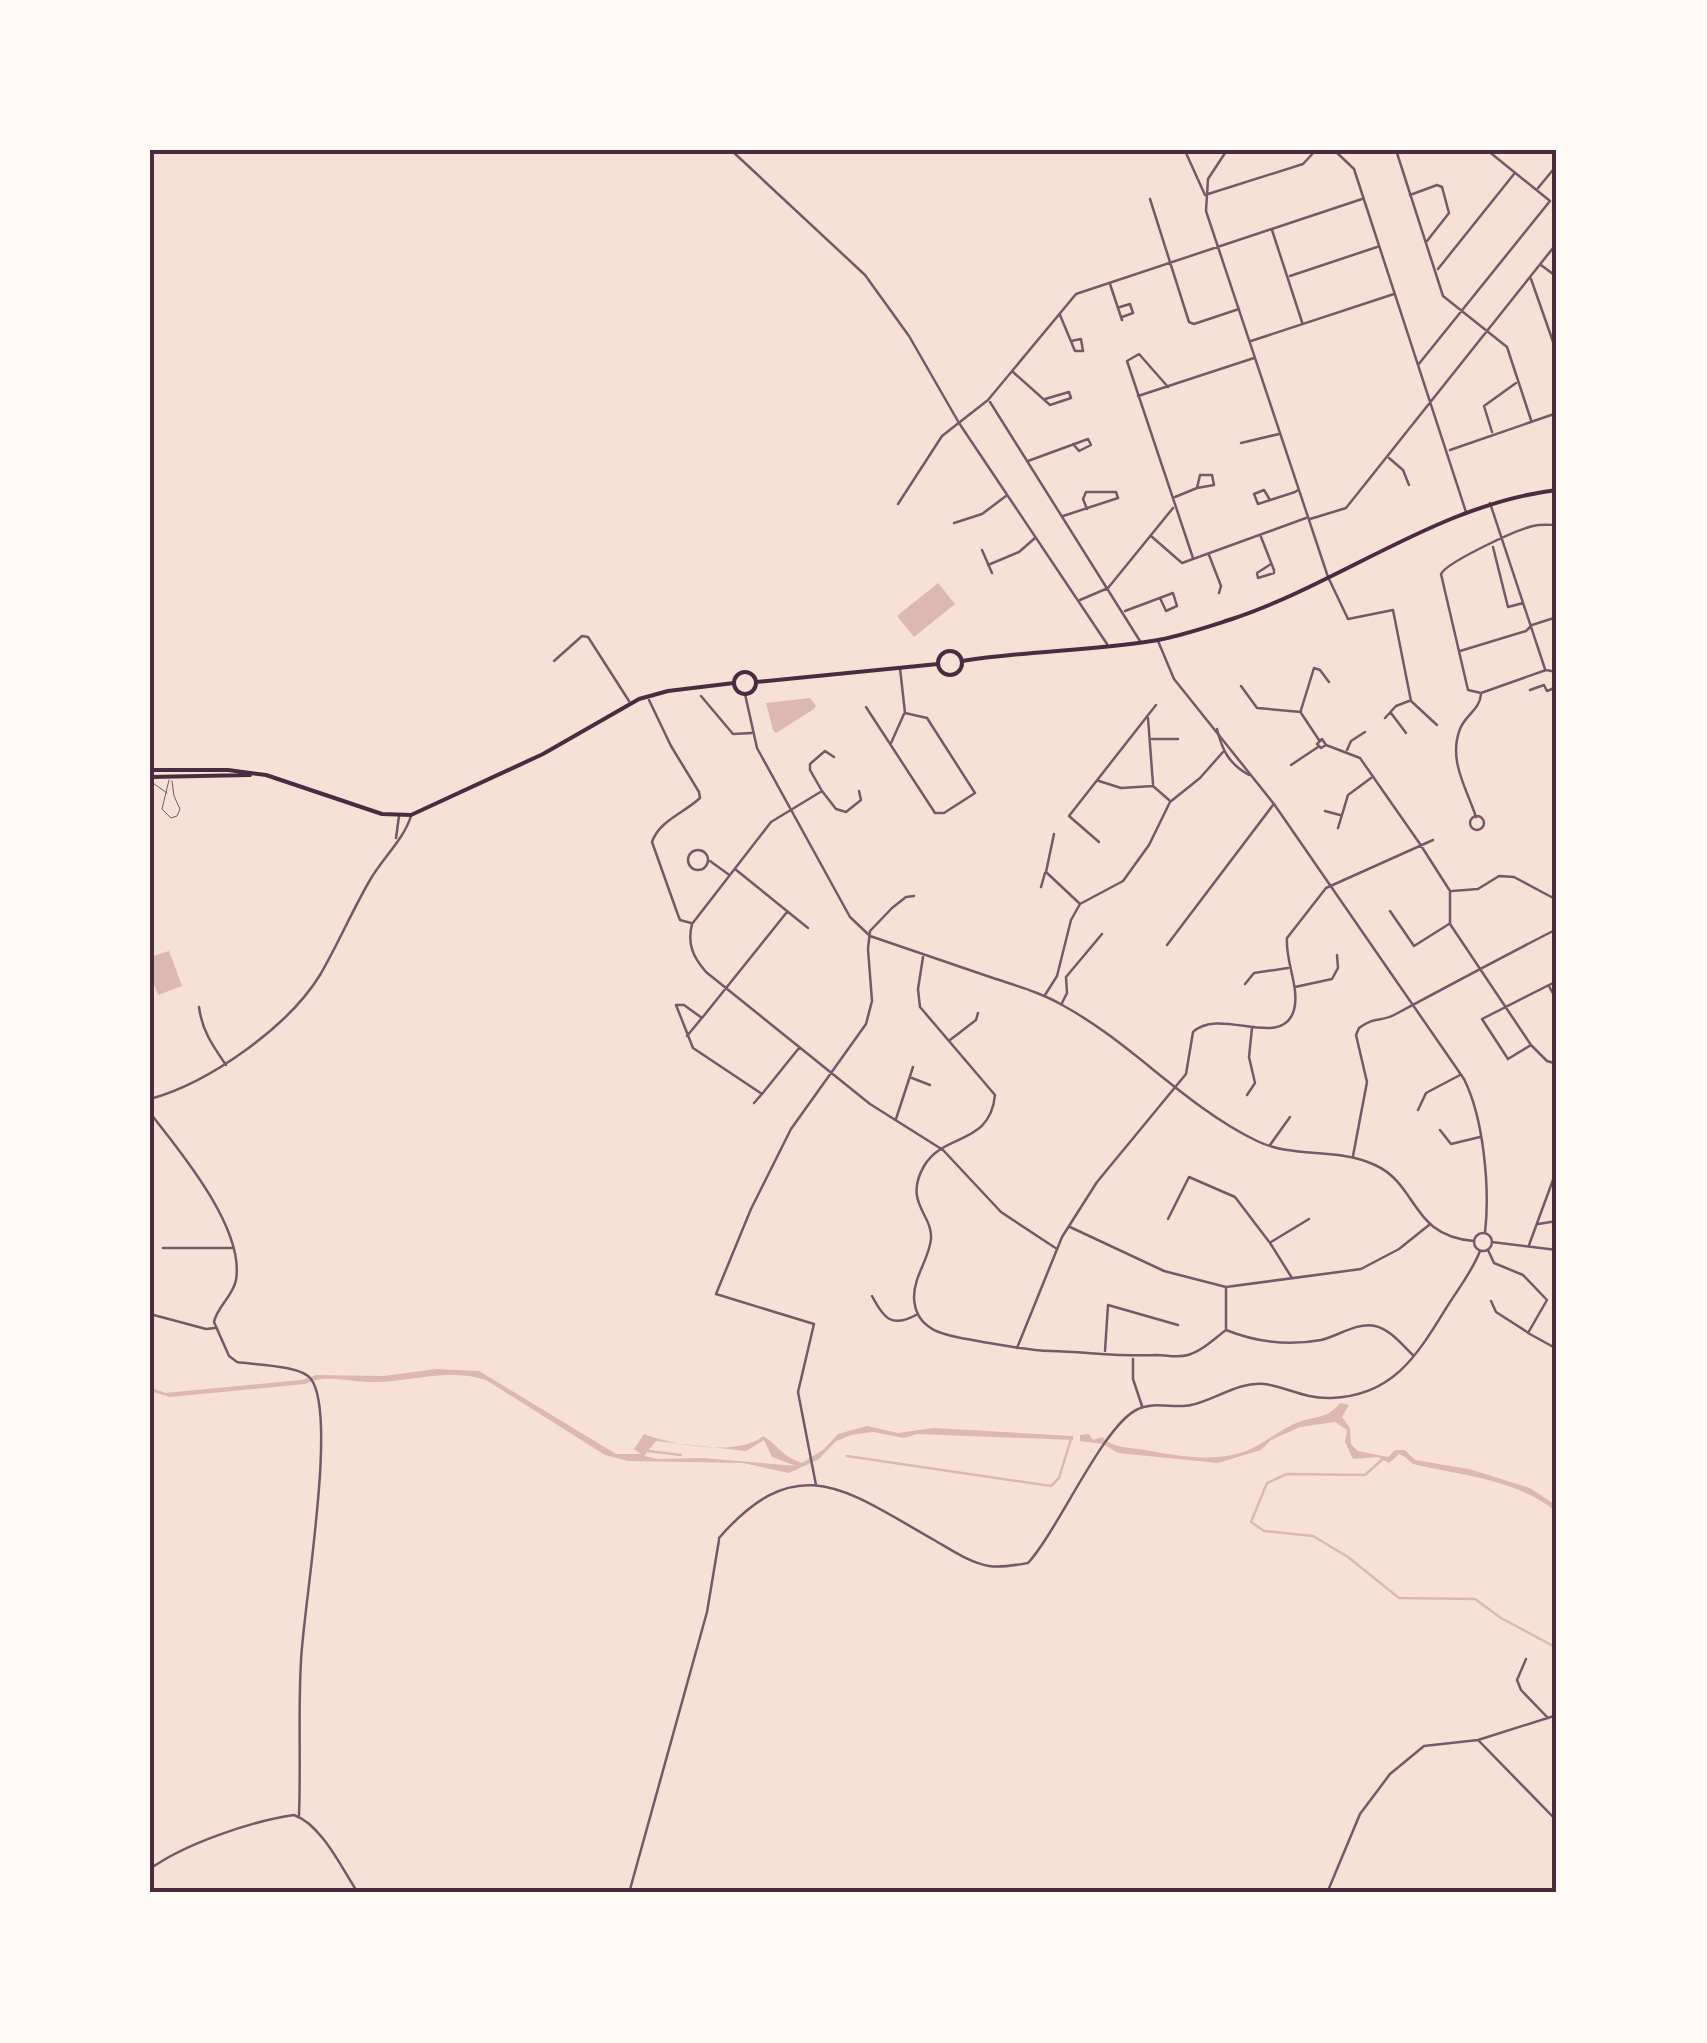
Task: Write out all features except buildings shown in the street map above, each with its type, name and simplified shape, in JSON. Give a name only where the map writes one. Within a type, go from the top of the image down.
[{"type":"main road","points":[[962,661],[1158,640],[1235,618],[1466,512],[1490,503],[1557,490]]},
{"type":"main road","points":[[950,651],[962,661],[961,669],[952,675],[941,671],[938,664],[942,654],[950,651]]},
{"type":"main road","points":[[756,682],[938,664]]},
{"type":"main road","points":[[746,672],[756,682],[754,690],[745,694],[736,690],[734,682],[736,676],[746,672]]},
{"type":"main road","points":[[171,777],[228,770],[284,780],[382,814],[411,816],[544,754],[630,703],[648,696],[734,682]]},
{"type":"main road","points":[[150,776],[252,775],[284,780]]},
{"type":"street","points":[[731,150],[864,275],[922,355],[959,423],[1108,646]]},
{"type":"street","points":[[1227,150],[1208,178],[1206,211],[1328,578],[1348,619],[1393,610],[1410,701],[1436,725]]},
{"type":"street","points":[[1205,195],[1302,164],[1316,150]]},
{"type":"street","points":[[1334,150],[1354,169],[1466,512]]},
{"type":"street","points":[[1396,150],[1442,296],[1507,348],[1530,420]]},
{"type":"street","points":[[1418,366],[1550,201],[1487,150]]},
{"type":"street","points":[[1186,154],[1205,195]]},
{"type":"street","points":[[1537,190],[1557,165]]},
{"type":"street","points":[[1551,172],[1557,177]]},
{"type":"street","points":[[1436,271],[1515,173]]},
{"type":"street","points":[[1409,195],[1440,186],[1450,210],[1425,244]]},
{"type":"street","points":[[1150,199],[1191,324],[1239,310]]},
{"type":"street","points":[[898,504],[942,436],[988,400],[1076,294],[1362,199]]},
{"type":"street","points":[[1272,228],[1303,324]]},
{"type":"street","points":[[1151,536],[1182,563],[1346,508],[1557,243]]},
{"type":"street","points":[[1288,276],[1378,246]]},
{"type":"street","points":[[1540,264],[1557,278]]},
{"type":"street","points":[[1530,278],[1557,352]]},
{"type":"street","points":[[1109,283],[1122,319],[1133,314],[1130,304],[1118,307]]},
{"type":"street","points":[[1250,342],[1394,294]]},
{"type":"street","points":[[1059,314],[1071,341]]},
{"type":"street","points":[[1168,386],[1139,354],[1127,361],[1193,558]]},
{"type":"street","points":[[1138,396],[1255,358]]},
{"type":"street","points":[[1012,371],[1045,399]]},
{"type":"street","points":[[1490,434],[1484,406],[1518,382]]},
{"type":"street","points":[[988,400],[1140,642]]},
{"type":"street","points":[[1448,451],[1557,413]]},
{"type":"street","points":[[1241,443],[1280,434]]},
{"type":"street","points":[[1026,461],[1073,444]]},
{"type":"street","points":[[1388,457],[1403,470],[1409,486]]},
{"type":"street","points":[[1173,497],[1197,488]]},
{"type":"street","points":[[1270,500],[1299,489]]},
{"type":"street","points":[[1062,516],[1087,509],[1118,498],[1116,492],[1086,492],[1083,498],[1087,509]]},
{"type":"street","points":[[954,523],[982,514],[1007,495]]},
{"type":"street","points":[[1490,503],[1546,670]]},
{"type":"street","points":[[1080,600],[1108,588],[1175,506]]},
{"type":"street","points":[[1557,526],[1533,526],[1502,536],[1492,545],[1445,565],[1440,574],[1468,690],[1481,692],[1546,670],[1557,672]]},
{"type":"street","points":[[1260,535],[1271,564]]},
{"type":"street","points":[[988,565],[1019,552],[1036,538]]},
{"type":"street","points":[[1492,545],[1508,607],[1524,602]]},
{"type":"street","points":[[982,550],[992,572]]},
{"type":"street","points":[[1209,553],[1221,586],[1219,593]]},
{"type":"street","points":[[1123,612],[1160,598]]},
{"type":"street","points":[[1460,650],[1526,631],[1557,617]]},
{"type":"street","points":[[554,660],[582,636],[588,636],[630,703]]},
{"type":"street","points":[[1158,640],[1168,670],[1274,804],[1461,1074],[1475,1104],[1480,1137],[1487,1206],[1485,1234],[1492,1242],[1557,1250]]},
{"type":"street","points":[[890,744],[905,713],[900,666]]},
{"type":"street","points":[[1300,712],[1314,668],[1329,682]]},
{"type":"street","points":[[1530,690],[1544,685],[1547,691],[1557,687]]},
{"type":"street","points":[[1241,686],[1257,708],[1300,712]]},
{"type":"street","points":[[1476,817],[1454,759],[1460,726],[1480,703],[1481,692]]},
{"type":"street","points":[[745,694],[752,733],[850,917],[870,936],[1061,1004],[1112,1038],[1210,1115],[1269,1147],[1353,1158],[1389,1174],[1429,1224],[1453,1238],[1474,1240]]},
{"type":"street","points":[[648,696],[700,798],[662,825],[652,842],[678,916],[692,924]]},
{"type":"street","points":[[700,696],[734,734],[752,733]]},
{"type":"street","points":[[1385,718],[1396,706],[1410,701]]},
{"type":"street","points":[[1099,842],[1069,816],[1156,706]]},
{"type":"street","points":[[866,707],[934,813],[944,813],[974,793],[928,718],[905,713]]},
{"type":"street","points":[[1300,712],[1319,740],[1318,747]]},
{"type":"street","points":[[1390,712],[1406,733]]},
{"type":"street","points":[[1148,717],[1153,786],[1170,802]]},
{"type":"street","points":[[1217,729],[1223,752],[1238,769],[1254,777]]},
{"type":"street","points":[[1347,752],[1351,740],[1364,732]]},
{"type":"street","points":[[1150,740],[1178,740]]},
{"type":"street","points":[[1319,740],[1326,745]]},
{"type":"street","points":[[1291,765],[1326,745],[1360,758],[1450,891],[1450,924],[1531,1045],[1557,1064]]},
{"type":"street","points":[[834,758],[825,751],[810,764],[812,776],[836,809],[846,812],[861,800],[859,790]]},
{"type":"street","points":[[1044,996],[1058,976],[1071,920],[1080,904],[1123,881],[1149,844],[1170,802],[1200,778],[1223,752]]},
{"type":"street","points":[[1338,828],[1348,795],[1372,777]]},
{"type":"street","points":[[1097,781],[1121,788],[1153,786]]},
{"type":"street","points":[[822,791],[771,822],[734,868],[692,924],[693,954],[706,972],[799,1048],[942,1150],[989,1203],[1057,1248]]},
{"type":"street","points":[[1167,945],[1274,804]]},
{"type":"street","points":[[1325,811],[1341,816]]},
{"type":"street","points":[[396,840],[398,816]]},
{"type":"street","points":[[150,1098],[197,1082],[226,1066],[300,1001],[411,816]]},
{"type":"street","points":[[1040,888],[1054,834]]},
{"type":"street","points":[[1017,1350],[1057,1248],[1097,1182],[1187,1072],[1190,1041],[1196,1029],[1212,1022],[1273,1028],[1284,1023],[1294,1006],[1288,936],[1321,891],[1433,840]]},
{"type":"street","points":[[708,860],[729,875]]},
{"type":"street","points":[[734,868],[808,928]]},
{"type":"street","points":[[1046,872],[1080,904]]},
{"type":"street","points":[[1450,891],[1478,889],[1499,876],[1514,878],[1557,900]]},
{"type":"street","points":[[816,1485],[798,1392],[814,1324],[716,1294],[751,1208],[790,1129],[866,1024],[872,1000],[868,949],[873,926],[906,897],[914,896]]},
{"type":"street","points":[[1390,910],[1414,946],[1450,924]]},
{"type":"street","points":[[687,1036],[787,912]]},
{"type":"street","points":[[1353,1158],[1367,1079],[1358,1030],[1376,1016],[1391,1017],[1557,930]]},
{"type":"street","points":[[1061,1004],[1067,994],[1066,977],[1102,934]]},
{"type":"street","points":[[923,954],[918,989],[920,1007],[995,1094],[993,1114],[982,1127],[942,1150],[924,1168],[918,1191],[919,1209],[931,1239],[915,1284],[918,1314],[944,1336],[1017,1350],[1105,1353],[1134,1358],[1186,1356],[1226,1330]]},
{"type":"street","points":[[1293,987],[1332,979],[1338,968],[1338,955]]},
{"type":"street","points":[[1245,984],[1254,974],[1289,968]]},
{"type":"street","points":[[1531,1045],[1508,1059],[1482,1018],[1557,981]]},
{"type":"street","points":[[1548,985],[1557,1000]]},
{"type":"street","points":[[702,1018],[684,1004],[676,1005],[693,1048],[762,1094]]},
{"type":"street","points":[[199,1007],[202,1031],[226,1066]]},
{"type":"street","points":[[949,1041],[976,1020],[978,1013]]},
{"type":"street","points":[[1247,1095],[1255,1083],[1248,1053],[1252,1027]]},
{"type":"street","points":[[754,1104],[799,1048]]},
{"type":"street","points":[[895,1120],[913,1067]]},
{"type":"street","points":[[1418,1110],[1426,1093],[1461,1074]]},
{"type":"street","points":[[910,1077],[930,1085]]},
{"type":"street","points":[[150,1113],[220,1210],[232,1248],[236,1279],[216,1314],[215,1328],[234,1361],[300,1370],[313,1381],[319,1404],[321,1452],[301,1660],[299,1816]]},
{"type":"street","points":[[1269,1147],[1290,1117]]},
{"type":"street","points":[[1440,1130],[1451,1144],[1480,1137]]},
{"type":"street","points":[[1529,1245],[1557,1169]]},
{"type":"street","points":[[1168,1219],[1189,1177],[1235,1198],[1270,1243],[1292,1280]]},
{"type":"street","points":[[1270,1243],[1310,1219]]},
{"type":"street","points":[[1536,1224],[1557,1221]]},
{"type":"street","points":[[1069,1227],[1164,1270],[1226,1287],[1348,1272],[1399,1250],[1429,1224]]},
{"type":"street","points":[[1474,1240],[1478,1234],[1485,1234]]},
{"type":"street","points":[[1474,1240],[1480,1251]]},
{"type":"street","points":[[1488,1250],[1492,1242]]},
{"type":"street","points":[[163,1248],[232,1248]]},
{"type":"street","points":[[1480,1251],[1488,1250]]},
{"type":"street","points":[[1488,1250],[1494,1263],[1522,1275],[1547,1300],[1528,1333]]},
{"type":"street","points":[[629,1893],[706,1612],[719,1538],[756,1504],[780,1488],[816,1485],[842,1491],[989,1566],[1028,1562],[1040,1550],[1104,1447],[1130,1414],[1142,1406],[1190,1406],[1240,1388],[1264,1384],[1294,1394],[1328,1398],[1364,1394],[1386,1384],[1428,1340],[1472,1271],[1480,1251]]},
{"type":"street","points":[[1226,1287],[1226,1330]]},
{"type":"street","points":[[872,1296],[882,1316],[892,1323],[918,1314]]},
{"type":"street","points":[[1491,1301],[1496,1312],[1557,1350]]},
{"type":"street","points":[[1105,1353],[1108,1305],[1178,1325]]},
{"type":"street","points":[[150,1314],[215,1328]]},
{"type":"street","points":[[1226,1330],[1251,1340],[1278,1342],[1320,1340],[1376,1326],[1414,1356]]},
{"type":"street","points":[[1134,1358],[1133,1379],[1142,1406]]},
{"type":"street","points":[[1526,1660],[1517,1680],[1521,1690],[1548,1718]]},
{"type":"street","points":[[1327,1893],[1360,1814],[1390,1774],[1424,1746],[1478,1740],[1557,1715]]},
{"type":"street","points":[[1478,1740],[1557,1821]]},
{"type":"street","points":[[150,1870],[170,1854],[223,1834],[299,1816],[320,1837],[358,1893]]},
{"type":"lane","points":[[150,776],[168,794]]},
{"type":"lane","points":[[171,777],[179,813],[171,818],[163,812],[171,777]]},
{"type":"shaded area","points":[[938,583],[955,604],[914,637],[897,616]]},
{"type":"shaded area","points":[[810,698],[814,709],[776,733],[773,730],[766,703]]},
{"type":"shaded area","points":[[169,951],[182,986],[158,995],[150,974],[150,957]]},
{"type":"shaded area","points":[[436,1369],[479,1371],[616,1454],[641,1454],[634,1449],[644,1434],[682,1444],[656,1441],[644,1456],[658,1459],[703,1458],[796,1466],[772,1457],[764,1440],[746,1451],[712,1447],[738,1446],[763,1436],[802,1463],[838,1434],[867,1426],[898,1433],[933,1428],[1073,1436],[1073,1440],[917,1434],[904,1438],[873,1432],[836,1441],[819,1459],[789,1473],[743,1463],[628,1461],[605,1455],[486,1380],[471,1376],[441,1375],[382,1382],[328,1379],[170,1397],[150,1391],[150,1387],[165,1393],[302,1380],[316,1375],[383,1376]]},
{"type":"shaded area","points":[[1340,1403],[1349,1405],[1342,1417],[1350,1428],[1351,1444],[1358,1451],[1388,1457],[1395,1450],[1405,1450],[1415,1460],[1469,1469],[1530,1488],[1557,1506],[1557,1512],[1508,1486],[1415,1464],[1399,1454],[1389,1463],[1378,1457],[1353,1459],[1345,1442],[1347,1430],[1335,1422],[1300,1427],[1271,1440],[1261,1450],[1218,1463],[1118,1453],[1103,1444],[1080,1441],[1080,1435],[1089,1434],[1093,1440],[1102,1437],[1122,1447],[1189,1457],[1233,1455],[1294,1424],[1325,1415]]},
{"type":"waterway","points":[[847,1456],[1051,1486],[1059,1478],[1071,1439]]},
{"type":"waterway","points":[[648,1451],[681,1455]]},
{"type":"waterway","points":[[1384,1458],[1365,1475],[1287,1474],[1267,1483],[1251,1522],[1264,1531],[1313,1536],[1348,1557],[1399,1598],[1475,1599],[1557,1648]]}]
